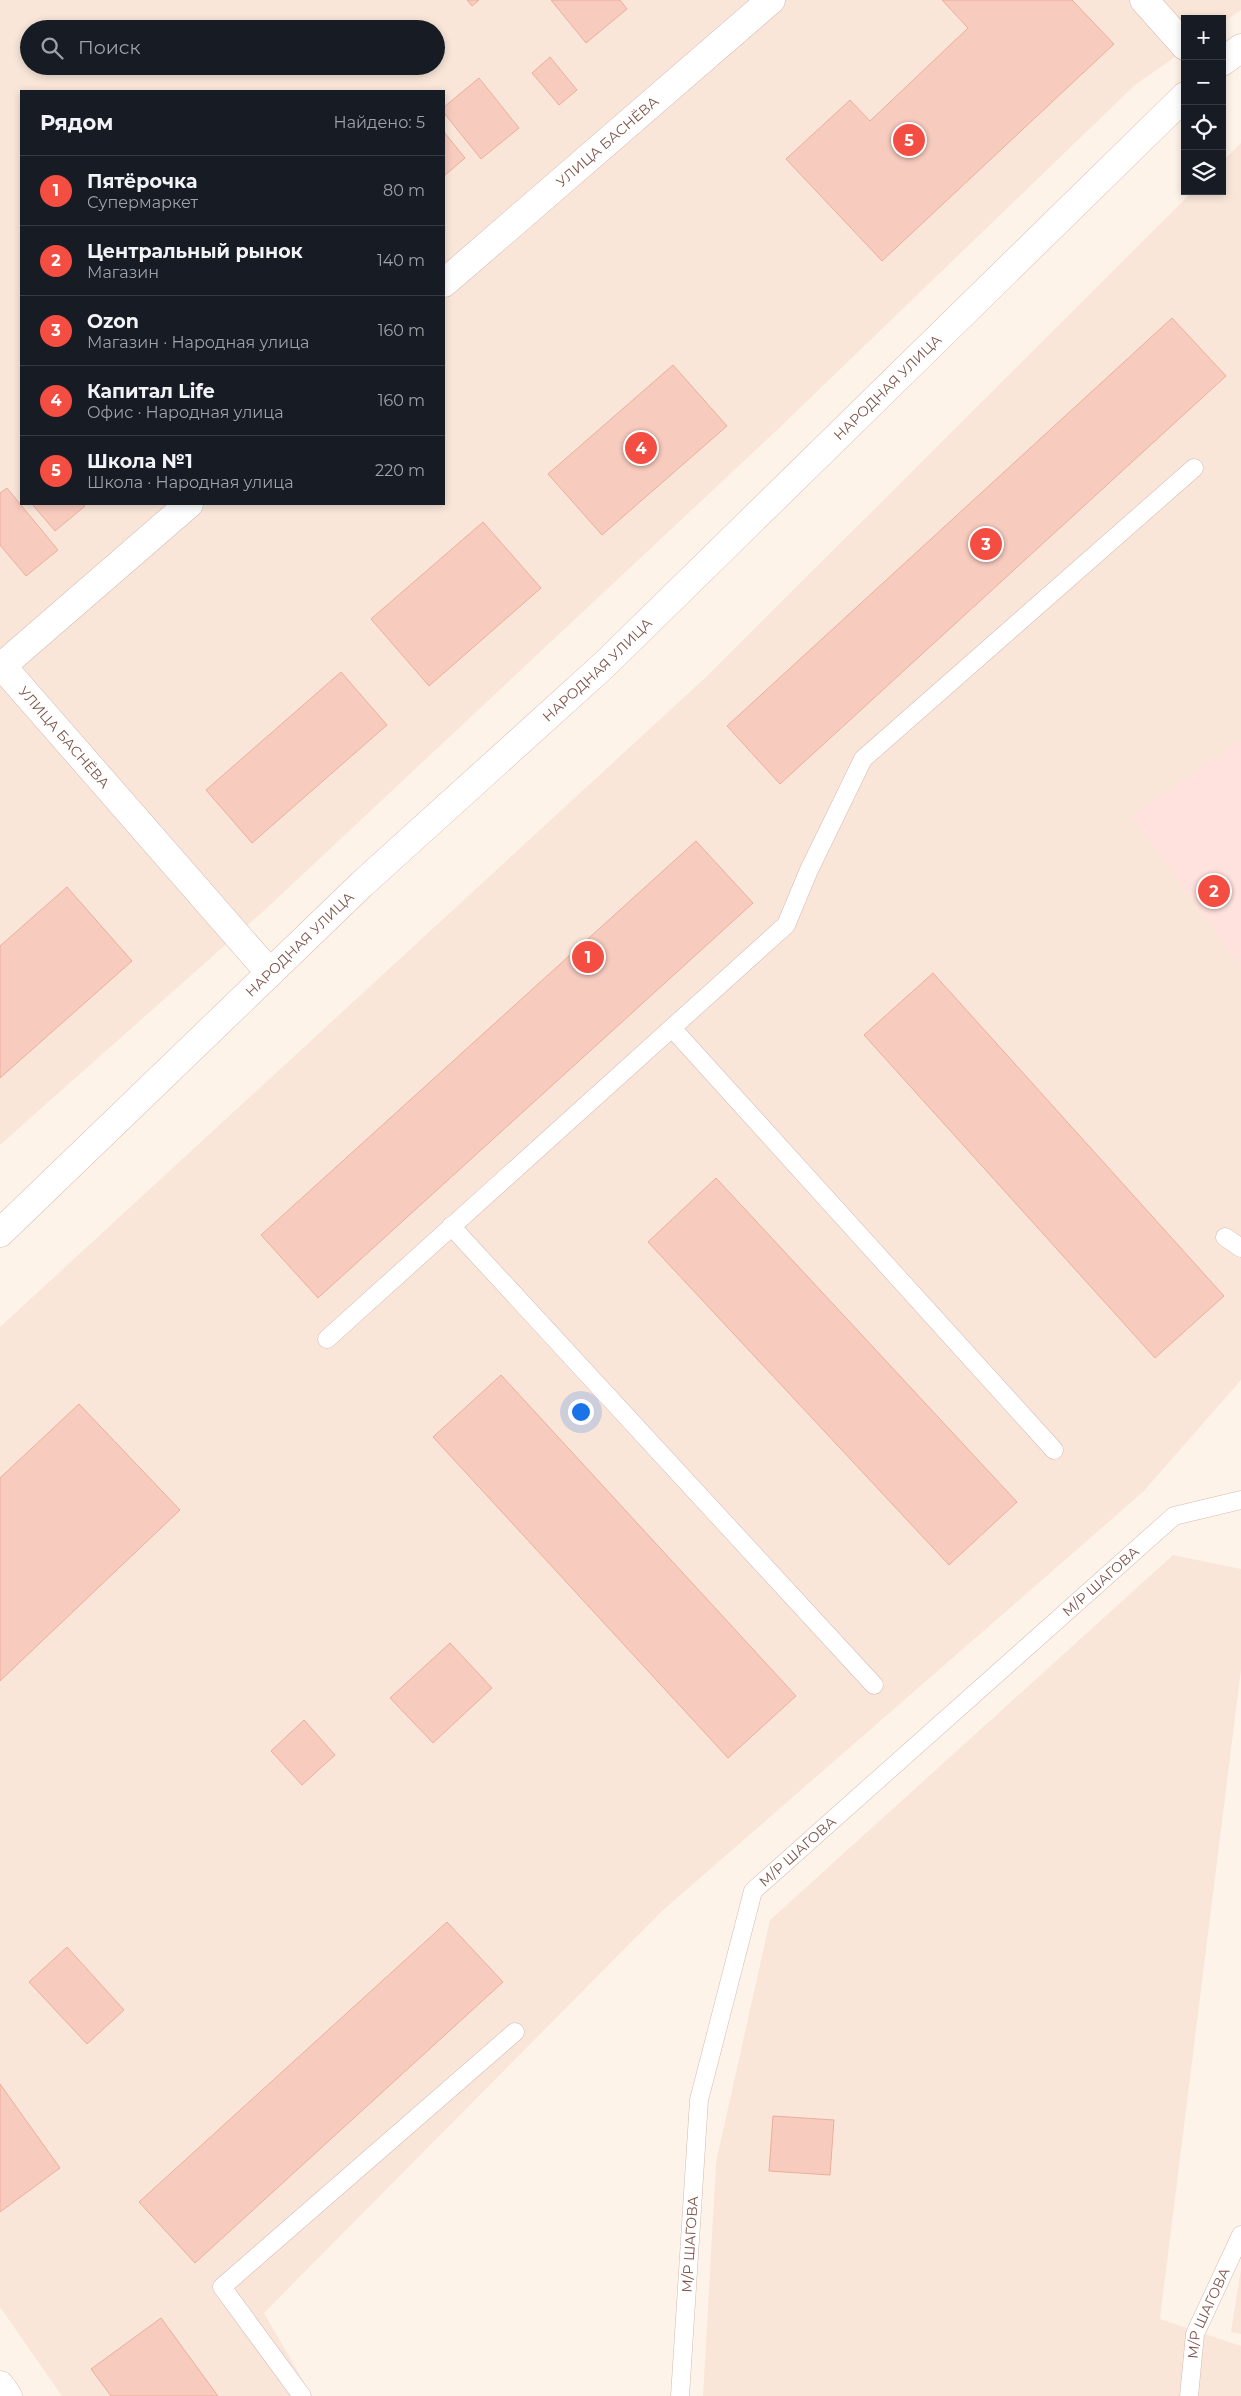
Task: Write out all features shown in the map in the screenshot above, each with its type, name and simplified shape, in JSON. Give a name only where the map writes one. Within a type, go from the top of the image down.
[{"type":"street","name":"УЛИЦА БАСНЁВА","points":[[445,282],[771,0]]},
{"type":"street","points":[[1144,0],[1181,42]]},
{"type":"street","points":[[1225,60],[1241,48]]},
{"type":"street","name":"НАРОДНАЯ УЛИЦА","points":[[0,1232],[362,884],[604,665],[1181,100]]},
{"type":"street","name":"УЛИЦА БАСНЁВА","points":[[188,505],[2,666],[270,973]]},
{"type":"street","points":[[0,2385],[8,2396]]},
{"type":"lane","points":[[327,1338],[786,925],[809,870],[864,759],[1194,468]]},
{"type":"lane","points":[[672,1028],[1054,1450]]},
{"type":"lane","points":[[451,1226],[874,1685]]},
{"type":"lane","points":[[1225,1236],[1241,1248]]},
{"type":"lane","name":"М/Р ШАГОВА","points":[[680,2396],[699,2100],[753,1891],[1174,1516],[1241,1500]]},
{"type":"lane","points":[[302,2396],[222,2287],[516,2032]]},
{"type":"lane","name":"М/Р ШАГОВА","points":[[1189,2396],[1195,2334],[1241,2235]]},
{"type":"shaded area","points":[[0,0],[1241,0],[1241,10],[1226,20],[1226,15],[1181,15],[1181,53],[1135,85],[776,431],[268,907],[0,1145]]},
{"type":"shaded area","points":[[1241,143],[1241,1380],[1143,1492],[661,1912],[264,2313],[312,2396],[62,2396],[0,2307],[0,1327],[706,677],[1189,195],[1226,195],[1226,158]]},
{"type":"shaded area","points":[[1241,740],[1241,966],[1131,816]]},
{"type":"shaded area","points":[[1173,1555],[1241,1569],[1241,1670],[1160,2319],[1241,2346],[1241,2396],[703,2396],[716,2162],[770,1920]]},
{"type":"shaded area","points":[[1241,2269],[1241,2334],[1231,2332]]},
{"type":"building","points":[[467,0],[479,0],[472,6]]},
{"type":"building","points":[[551,0],[620,0],[627,9],[586,43]]},
{"type":"building","points":[[942,0],[1072,0],[1114,44],[882,261],[786,159],[850,100],[870,121],[968,28]]},
{"type":"building","points":[[550,57],[577,90],[559,105],[532,73]]},
{"type":"building","points":[[479,78],[519,128],[481,159],[445,114],[445,106]]},
{"type":"building","points":[[445,133],[465,158],[445,175]]},
{"type":"building","points":[[1172,318],[1226,376],[780,784],[727,726]]},
{"type":"building","points":[[673,365],[727,426],[602,535],[548,474]]},
{"type":"building","points":[[7,488],[58,550],[26,576],[0,545],[0,493]]},
{"type":"building","points":[[33,505],[85,506],[55,531]]},
{"type":"building","points":[[483,522],[541,588],[429,686],[371,619]]},
{"type":"building","points":[[341,672],[387,725],[252,843],[206,790]]},
{"type":"building","points":[[696,841],[753,903],[318,1298],[261,1235]]},
{"type":"building","points":[[67,887],[132,961],[0,1078],[0,946]]},
{"type":"building","points":[[933,973],[1224,1296],[1155,1358],[864,1035]]},
{"type":"building","points":[[716,1178],[1017,1502],[949,1565],[648,1242]]},
{"type":"building","points":[[501,1375],[796,1696],[728,1758],[433,1437]]},
{"type":"building","points":[[79,1404],[180,1510],[0,1681],[0,1478]]},
{"type":"building","points":[[450,1643],[492,1688],[433,1743],[390,1698]]},
{"type":"building","points":[[304,1720],[335,1755],[302,1785],[271,1751]]},
{"type":"building","points":[[447,1922],[503,1982],[195,2263],[139,2202]]},
{"type":"building","points":[[67,1947],[124,2010],[87,2044],[29,1982]]},
{"type":"building","points":[[0,2084],[60,2168],[0,2212]]},
{"type":"building","points":[[773,2116],[834,2120],[830,2175],[769,2171]]},
{"type":"building","points":[[161,2318],[218,2396],[111,2396],[91,2369]]},
{"type":"place","name":"Школа №1","points":[[909,140]]},
{"type":"place","name":"Капитал Life","points":[[641,448]]},
{"type":"place","name":"Ozon","points":[[986,544]]},
{"type":"place","name":"Центральный рынок","points":[[1214,891]]},
{"type":"place","name":"Пятёрочка","points":[[588,957]]}]
